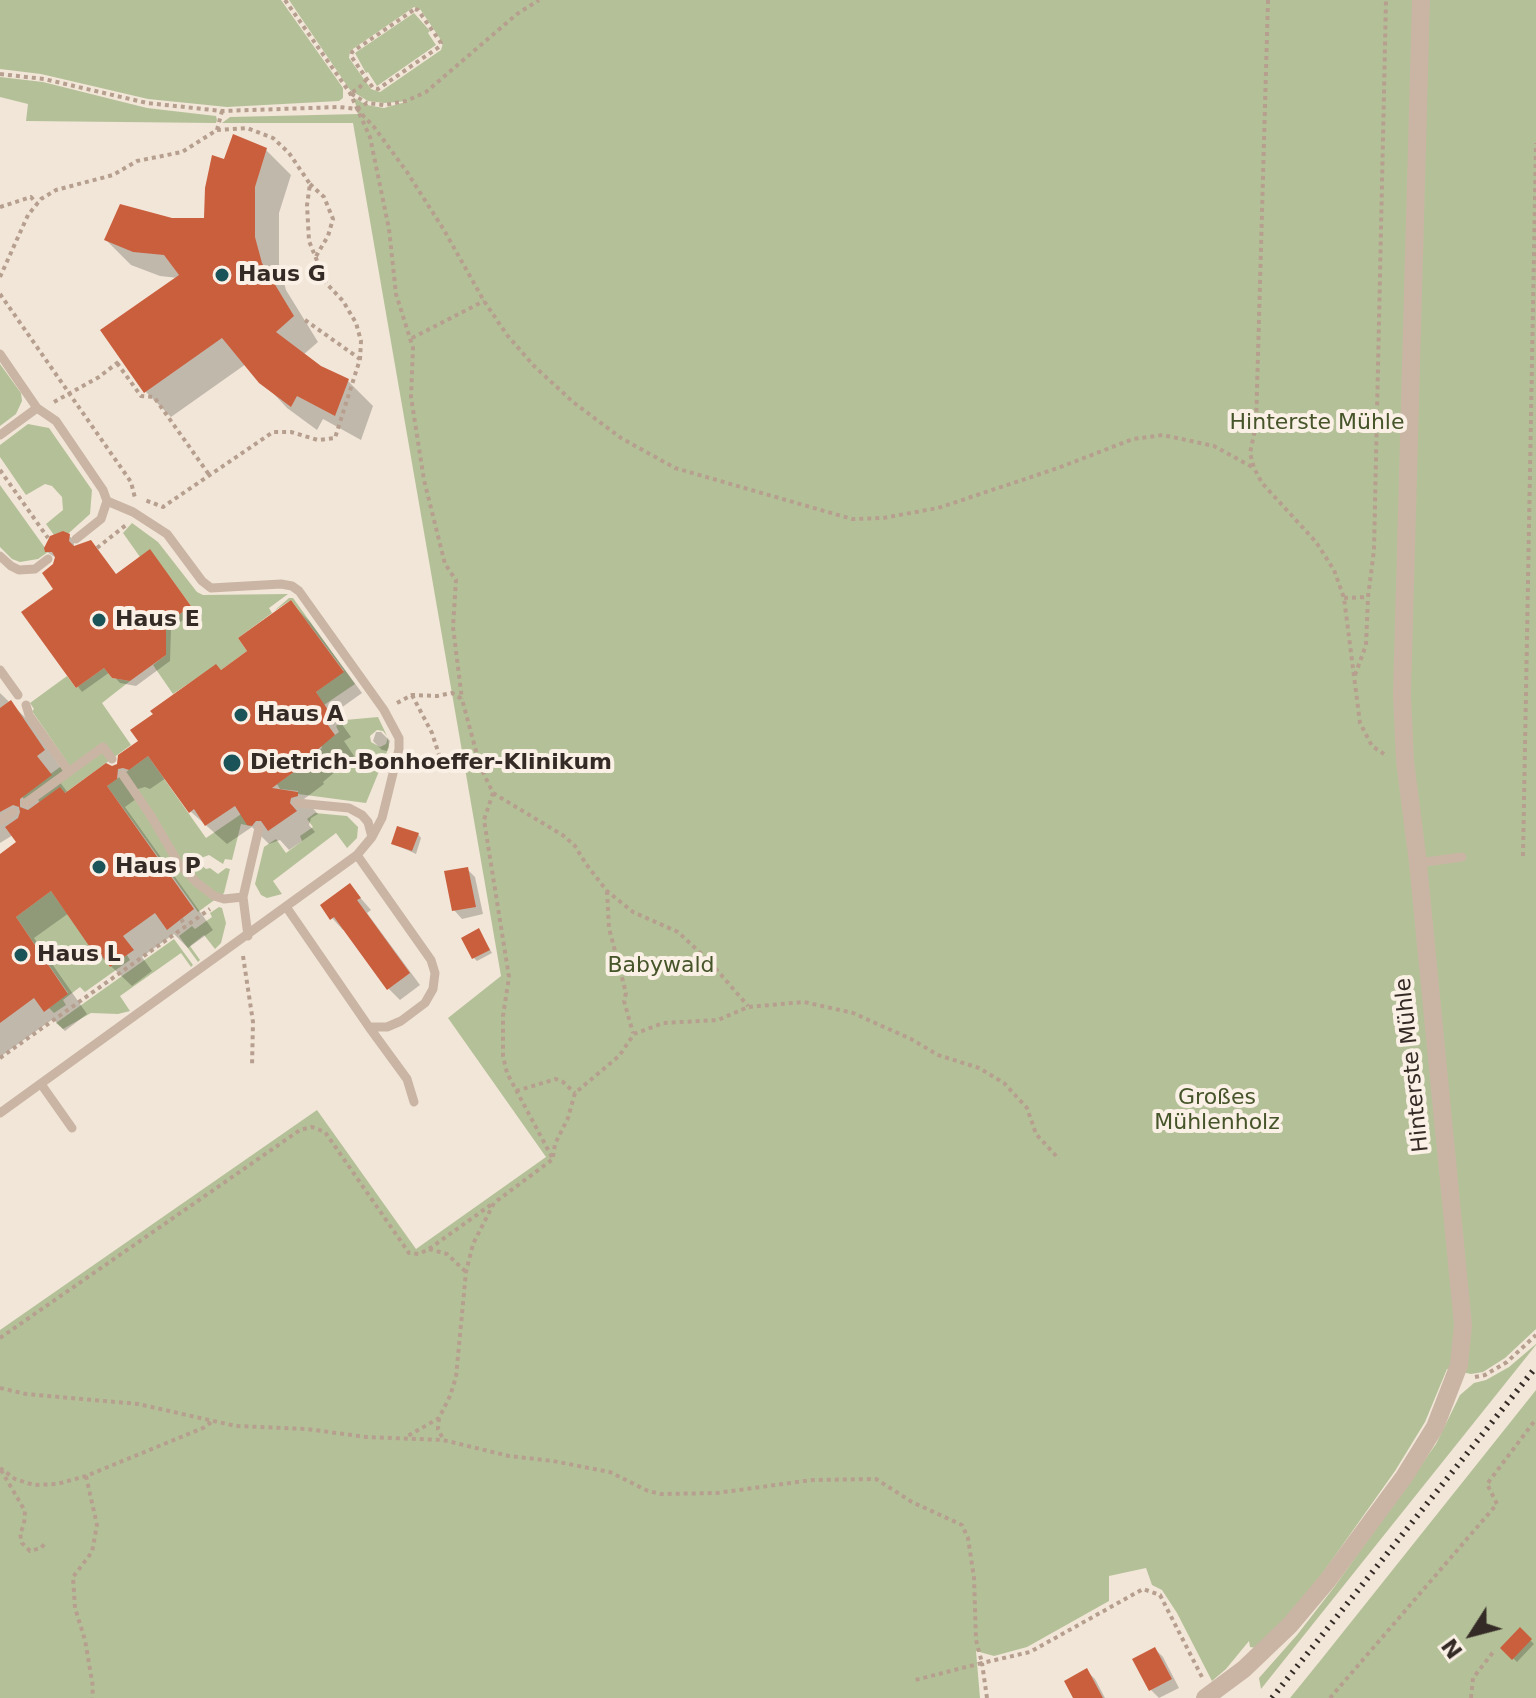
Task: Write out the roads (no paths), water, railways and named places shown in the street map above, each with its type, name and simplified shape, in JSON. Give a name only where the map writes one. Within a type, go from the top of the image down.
[{"type":"street","name":"Hinterste Mühle","points":[[1209,1696],[1244,1669],[1290,1625],[1328,1580],[1404,1477],[1435,1427],[1457,1375],[1463,1325],[1418,863],[1405,761],[1402,694],[1421,0]]},
{"type":"lane","points":[[0,354],[37,408],[56,421],[103,490],[107,501],[101,519],[76,539]]},
{"type":"lane","points":[[0,435],[37,408]]},
{"type":"lane","points":[[0,1113],[357,855],[382,818],[399,749],[399,738],[384,710],[299,591],[281,584],[211,588],[202,581],[167,534],[133,512],[107,501]]},
{"type":"lane","points":[[0,556],[19,570],[35,569],[48,559]]},
{"type":"lane","points":[[0,670],[18,695]]},
{"type":"lane","points":[[26,705],[29,715],[69,772]]},
{"type":"lane","points":[[26,803],[103,747],[112,759]]},
{"type":"lane","points":[[123,775],[179,864],[214,896],[224,899],[243,897]]},
{"type":"lane","points":[[297,803],[349,808],[368,822],[372,837]]},
{"type":"lane","points":[[0,821],[13,812]]},
{"type":"lane","points":[[248,936],[243,897],[259,828]]},
{"type":"lane","points":[[357,855],[431,960],[435,973],[433,989],[425,1003],[401,1021],[387,1027],[369,1027]]},
{"type":"lane","points":[[1418,863],[1462,857]]},
{"type":"lane","points":[[287,908],[407,1079],[414,1102]]},
{"type":"lane","points":[[41,1084],[72,1128]]},
{"type":"railway","points":[[1272,1698],[1536,1367]]},
{"type":"place","name":"Haus G","points":[[222,275]]},
{"type":"place","name":"Haus E","points":[[99,620]]},
{"type":"place","name":"Haus A","points":[[241,715]]},
{"type":"place","name":"Dietrich-Bonhoeffer-Klinikum","points":[[232,763]]},
{"type":"place","name":"Haus P","points":[[99,867]]},
{"type":"place","name":"Haus L","points":[[21,955]]},
{"type":"park label","name":"Babywald","points":[[661,966]]},
{"type":"park label","name":"Großes Mühlenholz","points":[[1217,1110]]}]
